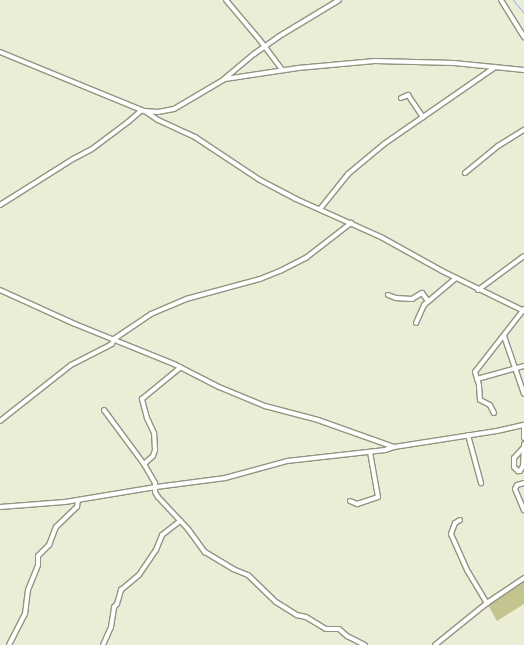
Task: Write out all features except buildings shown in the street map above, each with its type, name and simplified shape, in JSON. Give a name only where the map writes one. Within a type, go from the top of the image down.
[{"type":"street","points":[[226,0],[282,70]]},
{"type":"street","points":[[0,205],[73,159],[92,149],[143,110],[158,112],[170,110],[223,80],[254,54],[265,48],[288,30],[339,0]]},
{"type":"street","points":[[500,0],[524,37]]},
{"type":"street","points":[[0,52],[143,110],[158,120],[195,137],[260,180],[392,242],[478,290],[524,310],[504,336],[496,343],[474,373],[477,379],[480,400],[490,405],[494,413]]},
{"type":"street","points":[[223,80],[282,70],[368,61],[454,63],[524,70]]},
{"type":"street","points":[[320,209],[348,174],[384,144],[495,67]]},
{"type":"street","points":[[401,98],[408,95],[423,117]]},
{"type":"street","points":[[465,173],[498,146],[524,130]]},
{"type":"street","points":[[0,421],[71,365],[112,344],[114,339],[159,310],[186,299],[260,279],[286,268],[307,257],[351,223]]},
{"type":"street","points":[[478,290],[524,256]]},
{"type":"street","points":[[416,322],[421,310],[428,301],[456,278]]},
{"type":"street","points":[[0,290],[60,318],[181,367],[219,386],[270,408],[318,420],[394,447]]},
{"type":"street","points":[[388,294],[396,298],[412,299],[422,293],[428,301]]},
{"type":"street","points":[[504,336],[524,394]]},
{"type":"street","points":[[477,379],[524,366]]},
{"type":"street","points":[[144,464],[152,457],[156,450],[154,433],[147,420],[142,399],[181,367]]},
{"type":"street","points":[[104,410],[144,464],[156,487],[155,492],[158,497],[180,521],[204,552],[233,570],[248,575],[279,604],[326,629],[339,629],[347,636],[365,645]]},
{"type":"street","points":[[1,506],[78,500],[156,487],[225,478],[287,461],[370,452],[468,434],[497,431],[524,425]]},
{"type":"street","points":[[524,428],[524,438]]},
{"type":"street","points":[[468,434],[481,484]]},
{"type":"street","points":[[524,446],[523,466],[520,471],[518,471],[514,467],[514,458],[524,446]]},
{"type":"street","points":[[350,501],[357,504],[378,496],[370,452]]},
{"type":"street","points":[[524,483],[517,485],[515,489],[524,510]]},
{"type":"street","points":[[9,645],[25,614],[28,590],[38,565],[38,556],[49,545],[56,526],[77,507],[78,500]]},
{"type":"street","points":[[460,520],[454,523],[451,534],[467,570],[487,603]]},
{"type":"street","points":[[104,645],[111,627],[114,607],[117,604],[122,590],[139,575],[157,548],[162,535],[180,521]]},
{"type":"street","points":[[435,645],[487,603],[524,578]]},
{"type":"green space","points":[[524,581],[524,604],[497,621],[488,605]]},
{"type":"waterway","points":[[513,0],[524,13]]}]
